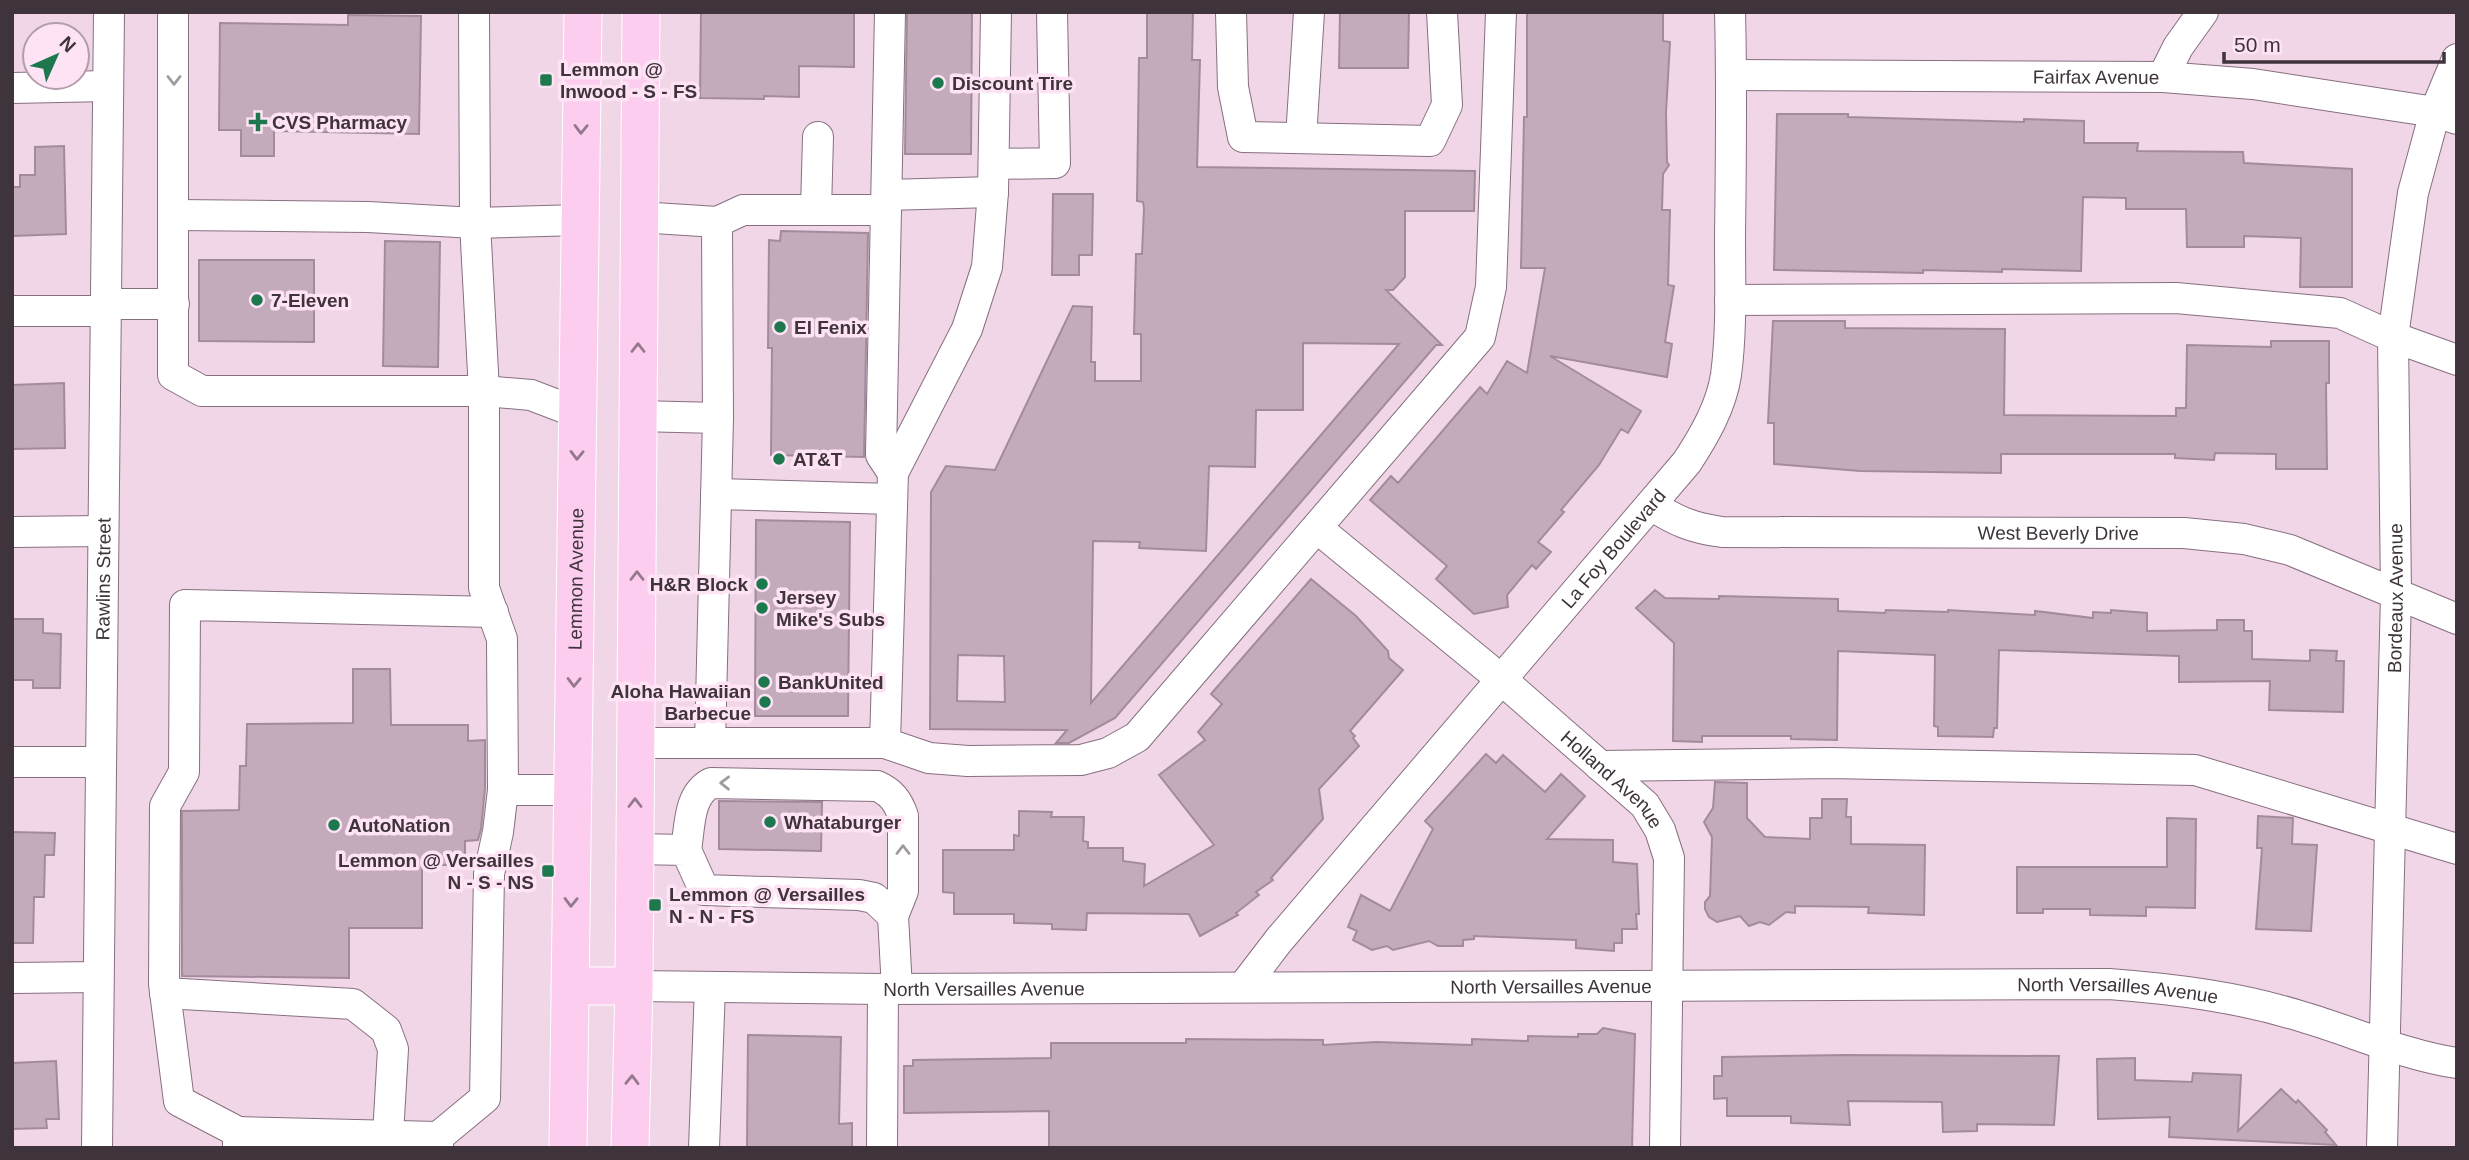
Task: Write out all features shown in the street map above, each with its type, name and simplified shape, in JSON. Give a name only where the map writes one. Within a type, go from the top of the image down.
[{"type":"main road","name":"Lemmon Avenue","points":[[568,1148],[583,12]]},
{"type":"main road","points":[[630,1148],[634,986],[641,12]]},
{"type":"main road","points":[[580,220],[639,217]]},
{"type":"main road","points":[[578,413],[637,416]]},
{"type":"main road","points":[[570,986],[634,986]]},
{"type":"street","name":"Rawlins Street","points":[[97,1148],[109,12]]},
{"type":"street","points":[[173,12],[173,375],[202,391],[484,391],[531,396],[578,413]]},
{"type":"street","points":[[474,12],[475,223],[484,391],[484,588],[493,612],[502,639],[503,790],[489,874],[485,1098],[438,1142],[388,1135],[238,1140],[179,1101],[165,993],[165,806],[184,772],[185,605],[493,612]]},
{"type":"street","points":[[885,743],[892,486],[881,455],[890,12]]},
{"type":"street","points":[[892,486],[967,329],[987,267],[994,178],[996,12]]},
{"type":"street","points":[[639,217],[717,222],[743,209],[816,210],[886,202],[1055,163],[1052,12]]},
{"type":"street","points":[[1231,12],[1233,87],[1243,137],[1430,141],[1447,105],[1442,12]]},
{"type":"street","points":[[1301,138],[1309,12]]},
{"type":"street","points":[[636,743],[885,743],[929,758],[968,761],[1082,760],[1108,753],[1137,737],[1480,337],[1491,287],[1501,12]]},
{"type":"street","name":"La Foy Boulevard","points":[[1243,986],[1279,940],[1651,505],[1706,434],[1719,403],[1726,376],[1730,300],[1730,12]]},
{"type":"street","points":[[2163,77],[2178,47],[2203,12]]},
{"type":"street","name":"Bordeaux Avenue","points":[[2382,1148],[2396,595],[2393,337],[2413,193],[2446,116],[2457,59]]},
{"type":"street","name":"Fairfax Avenue","points":[[1732,75],[2163,77],[2253,84],[2446,116]]},
{"type":"street","points":[[12,88],[108,86]]},
{"type":"street","points":[[816,210],[818,137]]},
{"type":"street","points":[[175,215],[368,217],[475,223],[580,220]]},
{"type":"street","points":[[710,743],[718,418],[717,222]]},
{"type":"street","points":[[1730,300],[2176,299],[2340,313],[2393,337],[2457,360]]},
{"type":"street","points":[[12,311],[174,304]]},
{"type":"street","points":[[637,416],[718,418]]},
{"type":"street","points":[[716,494],[892,486]]},
{"type":"street","name":"West Beverly Drive","points":[[1651,505],[1675,521],[1699,529],[1722,532],[2184,533],[2244,539],[2290,550],[2457,619]]},
{"type":"street","name":"Holland Avenue","points":[[1317,528],[1502,680],[1645,805],[1660,830],[1669,858],[1665,1148]]},
{"type":"street","points":[[12,532],[103,531]]},
{"type":"street","points":[[12,762],[101,762]]},
{"type":"street","points":[[1600,766],[1829,763],[2194,770],[2457,849]]},
{"type":"street","points":[[882,1148],[893,916],[903,891],[903,816],[899,804],[892,795],[877,786],[711,783],[701,788],[695,796],[686,850],[704,890],[859,895],[874,898],[893,916]]},
{"type":"street","points":[[503,790],[573,790]]},
{"type":"street","points":[[635,849],[686,850]]},
{"type":"street","points":[[12,978],[98,977]]},
{"type":"street","name":"North Versailles Avenue","points":[[634,986],[890,989],[2109,984],[2176,989],[2231,997],[2302,1016],[2385,1045],[2457,1063]]},
{"type":"street","points":[[704,1148],[710,987]]},
{"type":"street","points":[[165,993],[353,1004],[386,1030],[394,1049],[388,1135]]},
{"type":"building","points":[[701,12],[854,12],[854,67],[799,66],[799,97],[700,98]]},
{"type":"building","name":"Discount Tire","points":[[907,12],[972,12],[971,154],[905,154]]},
{"type":"building","points":[[1147,12],[1193,12],[1192,60],[1200,60],[1197,167],[1475,171],[1474,211],[1405,211],[1405,277],[1393,290],[1386,290],[1442,345],[1436,345],[1115,718],[1069,743],[1056,743],[1067,730],[930,729],[931,492],[946,466],[995,470],[1073,306],[1092,307],[1091,362],[1095,362],[1095,381],[1141,381],[1141,334],[1134,334],[1136,254],[1142,254],[1144,208],[1143,202],[1137,201],[1139,58],[1147,58]],"holes":[[[1303,343],[1399,344],[1091,703],[1093,541],[1140,542],[1139,548],[1206,551],[1209,466],[1255,467],[1256,410],[1303,410]],[[958,655],[1004,656],[1005,702],[957,701]]]},
{"type":"building","points":[[1340,12],[1409,12],[1408,68],[1339,68]]},
{"type":"building","points":[[1527,12],[1663,12],[1663,41],[1670,42],[1666,113],[1669,165],[1663,174],[1662,210],[1670,210],[1668,285],[1674,286],[1665,342],[1672,344],[1667,377],[1550,356],[1641,411],[1628,433],[1621,429],[1599,465],[1538,542],[1551,552],[1536,569],[1532,565],[1507,595],[1508,607],[1474,614],[1436,579],[1447,566],[1370,500],[1391,476],[1398,483],[1480,387],[1487,394],[1507,361],[1527,373],[1545,268],[1521,268],[1524,117],[1527,117]]},
{"type":"building","name":"CVS Pharmacy","points":[[348,15],[421,16],[419,134],[274,131],[274,156],[241,156],[241,130],[219,130],[220,23],[348,25]]},
{"type":"building","points":[[1777,114],[1848,114],[1848,117],[2024,122],[2024,119],[2084,121],[2084,143],[2138,143],[2137,151],[2243,152],[2244,163],[2352,169],[2352,287],[2300,287],[2301,238],[2244,236],[2244,247],[2187,247],[2186,209],[2126,209],[2126,198],[2083,197],[2081,271],[1923,270],[1923,273],[1774,270]]},
{"type":"building","points":[[64,146],[66,234],[12,236],[12,187],[20,187],[20,175],[35,175],[35,147]]},
{"type":"building","points":[[1053,194],[1093,194],[1092,255],[1079,255],[1079,275],[1052,275]]},
{"type":"building","points":[[781,231],[868,233],[864,457],[771,455],[769,240],[780,241]]},
{"type":"building","name":"7-Eleven","points":[[385,241],[440,242],[438,367],[383,366]]},
{"type":"building","name":"7-Eleven","points":[[199,260],[314,260],[314,342],[199,341]]},
{"type":"building","points":[[1773,321],[1845,321],[1845,328],[2005,329],[2004,415],[2176,416],[2176,408],[2186,408],[2187,345],[2271,347],[2271,341],[2329,341],[2329,383],[2326,383],[2327,469],[2276,469],[2276,454],[2215,453],[2214,460],[2175,458],[2175,454],[2001,454],[2001,473],[1860,471],[1774,464],[1774,423],[1768,423]]},
{"type":"building","points":[[64,383],[65,448],[12,449],[12,385]]},
{"type":"building","points":[[756,520],[850,522],[848,716],[755,716]]},
{"type":"building","points":[[1311,579],[1356,616],[1388,651],[1389,658],[1403,670],[1350,731],[1359,746],[1319,789],[1323,819],[1271,878],[1273,880],[1256,892],[1259,895],[1236,913],[1238,915],[1200,936],[1189,914],[1087,913],[1086,930],[1052,929],[1052,924],[1014,923],[1014,914],[954,914],[954,893],[943,892],[943,850],[1014,850],[1014,835],[1019,836],[1019,811],[1052,812],[1051,817],[1084,817],[1083,841],[1088,842],[1088,848],[1123,848],[1123,861],[1145,864],[1144,886],[1214,845],[1159,775],[1205,740],[1198,732],[1222,704],[1211,694]]},
{"type":"building","points":[[1655,590],[1665,598],[1719,599],[1719,596],[1838,599],[1838,611],[1885,613],[1886,610],[1948,610],[2035,615],[2035,611],[2093,618],[2093,612],[2111,613],[2111,610],[2147,613],[2147,631],[2217,630],[2217,620],[2244,620],[2244,631],[2252,631],[2252,659],[2310,661],[2310,650],[2337,651],[2336,661],[2344,661],[2343,712],[2269,710],[2270,681],[2179,682],[2179,656],[1999,650],[1997,728],[1994,728],[1993,737],[1938,736],[1938,727],[1934,726],[1935,655],[1838,651],[1837,740],[1791,739],[1791,736],[1702,736],[1702,742],[1673,741],[1674,643],[1636,608]]},
{"type":"building","points":[[12,619],[43,619],[43,633],[61,634],[60,688],[33,688],[33,680],[12,680]]},
{"type":"building","name":"AutoNation","points":[[353,669],[390,669],[391,725],[468,725],[468,741],[485,740],[485,789],[481,829],[478,840],[465,841],[465,865],[422,865],[422,928],[349,928],[349,978],[182,976],[182,811],[239,810],[240,766],[246,766],[247,724],[353,723]]},
{"type":"building","points":[[1486,754],[1496,763],[1503,755],[1545,792],[1561,774],[1585,796],[1547,839],[1613,840],[1613,862],[1637,864],[1637,929],[1622,929],[1622,943],[1614,943],[1614,951],[1576,948],[1576,940],[1474,936],[1474,939],[1463,940],[1463,946],[1438,946],[1429,941],[1393,950],[1387,946],[1372,950],[1353,940],[1357,931],[1348,927],[1361,895],[1390,911],[1433,829],[1425,821]]},
{"type":"building","points":[[1715,782],[1747,783],[1747,818],[1765,837],[1810,839],[1810,818],[1822,818],[1822,799],[1847,799],[1846,817],[1851,817],[1851,844],[1925,845],[1924,915],[1868,913],[1869,907],[1795,906],[1795,913],[1786,912],[1769,925],[1760,922],[1749,926],[1740,916],[1717,922],[1709,917],[1705,902],[1710,896],[1712,837],[1704,822],[1713,808]]},
{"type":"building","name":"Whataburger","points":[[719,801],[822,802],[821,851],[719,849]]},
{"type":"building","points":[[2258,816],[2293,818],[2292,844],[2317,845],[2311,931],[2256,929],[2262,848],[2257,848]]},
{"type":"building","points":[[2167,818],[2196,819],[2195,908],[2146,907],[2146,916],[2090,915],[2090,909],[2043,909],[2043,913],[2017,913],[2017,867],[2167,867]]},
{"type":"building","points":[[12,832],[55,833],[54,855],[45,855],[44,897],[34,897],[33,943],[12,943]]},
{"type":"building","points":[[1603,1028],[1635,1034],[1632,1148],[1049,1148],[1049,1111],[904,1113],[904,1066],[913,1066],[913,1060],[1051,1058],[1051,1043],[1186,1043],[1186,1039],[1323,1040],[1323,1045],[1376,1042],[1472,1045],[1472,1039],[1528,1041],[1528,1036],[1578,1037],[1578,1034],[1597,1034]]},
{"type":"building","points":[[748,1035],[841,1037],[839,1124],[852,1123],[852,1148],[747,1148]]},
{"type":"building","points":[[2059,1056],[2054,1125],[1977,1124],[1977,1131],[1943,1132],[1942,1102],[1848,1101],[1850,1125],[1791,1123],[1791,1116],[1727,1116],[1727,1098],[1714,1099],[1714,1076],[1722,1076],[1722,1057]]},
{"type":"building","points":[[2135,1058],[2135,1080],[2192,1082],[2193,1073],[2241,1075],[2238,1131],[2281,1089],[2296,1103],[2298,1100],[2327,1130],[2325,1132],[2336,1145],[2169,1137],[2170,1117],[2098,1119],[2097,1059]]},
{"type":"building","points":[[56,1061],[59,1119],[46,1119],[47,1128],[12,1129],[12,1063]]},
{"type":"place","name":"Lemmon @ Inwood - S - FS","points":[[546,80]]},
{"type":"place","name":"Discount Tire","points":[[938,83]]},
{"type":"place","name":"CVS Pharmacy","points":[[258,122]]},
{"type":"place","name":"7-Eleven","points":[[257,300]]},
{"type":"place","name":"El Fenix","points":[[780,327]]},
{"type":"place","name":"AT&T","points":[[779,459]]},
{"type":"place","name":"H&R Block","points":[[762,584]]},
{"type":"place","name":"Jersey Mike's Subs","points":[[762,608]]},
{"type":"place","name":"BankUnited","points":[[764,682]]},
{"type":"place","name":"Aloha Hawaiian Barbecue","points":[[765,702]]},
{"type":"place","name":"Whataburger","points":[[770,822]]},
{"type":"place","name":"AutoNation","points":[[334,825]]},
{"type":"place","name":"Lemmon @ Versailles N - S - NS","points":[[548,871]]},
{"type":"place","name":"Lemmon @ Versailles N - N - FS","points":[[655,905]]}]
